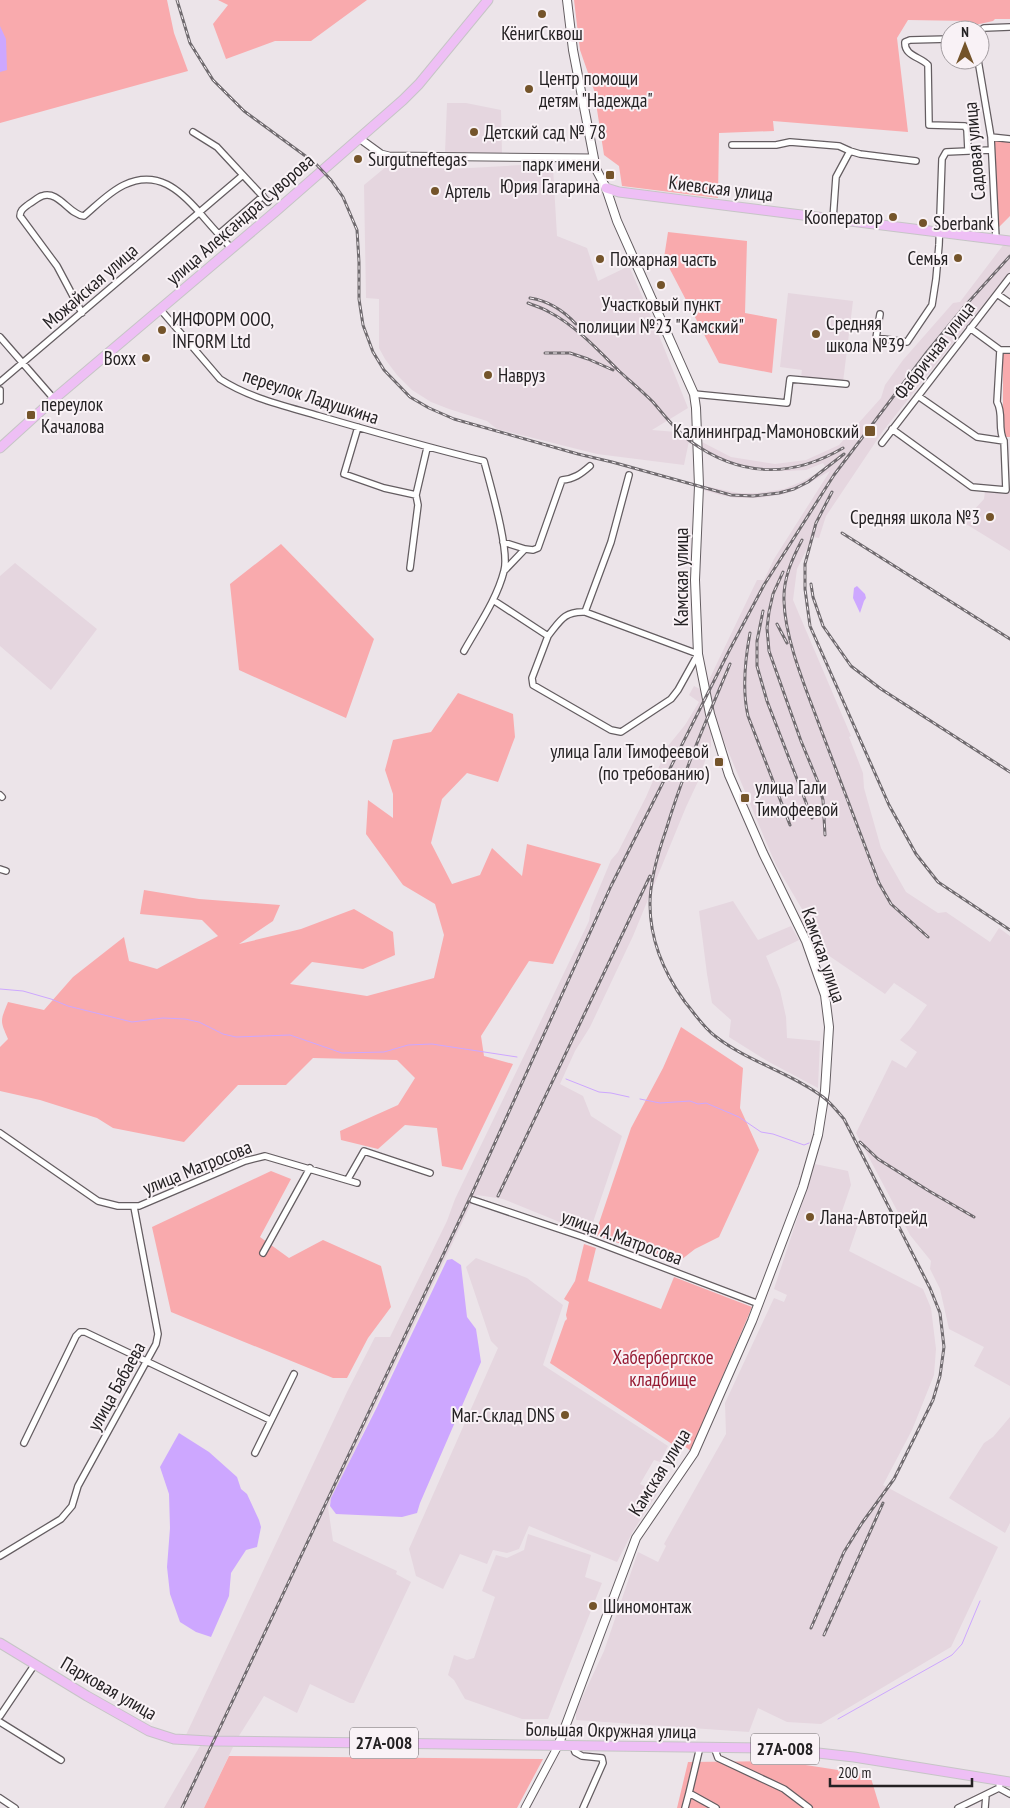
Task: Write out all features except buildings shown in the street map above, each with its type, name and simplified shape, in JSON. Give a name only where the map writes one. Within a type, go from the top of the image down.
[{"type":"main road","name":"улица Александра Суворова","points":[[0,448],[54,398],[276,211],[414,90],[488,0]]},
{"type":"main road","name":"Камская улица","points":[[558,1746],[636,1538],[694,1453],[759,1304],[800,1194],[816,1141],[824,1098],[829,1027],[824,995],[806,941],[763,853],[729,775],[710,714],[698,654],[696,580],[699,486],[694,394],[617,221],[593,158],[573,50],[567,0]]},
{"type":"main road","name":"Киевская улица","points":[[606,188],[619,192],[1010,241]]},
{"type":"main road","name":"Парковая улица","points":[[0,1643],[149,1731],[174,1739],[209,1741]]},
{"type":"main road","name":"Большая Окружная улица","points":[[209,1741],[772,1748],[854,1757],[1000,1784],[1010,1782]]},
{"type":"street","points":[[990,28],[1010,27]]},
{"type":"street","points":[[940,39],[910,40],[905,42],[905,46],[907,51],[928,65],[928,125],[966,126],[968,150]]},
{"type":"street","name":"Садовая улица","points":[[980,70],[991,137],[997,239]]},
{"type":"street","points":[[193,132],[217,147],[268,202]]},
{"type":"street","points":[[991,137],[1010,139]]},
{"type":"street","points":[[359,138],[381,154],[389,156],[593,158]]},
{"type":"street","points":[[732,145],[776,145],[790,142],[839,146],[860,154],[916,161]]},
{"type":"street","points":[[880,314],[876,338],[907,342],[932,305],[936,279],[942,159],[946,152],[991,150]]},
{"type":"street","points":[[833,219],[836,177],[850,151]]},
{"type":"street","name":"Можайская улица","points":[[0,382],[200,213],[243,174]]},
{"type":"street","points":[[82,313],[57,266],[20,216],[22,209],[42,196],[49,195],[61,201],[81,216],[84,216],[123,185],[139,180],[159,181],[177,189],[187,198],[231,248]]},
{"type":"street","points":[[218,234],[263,196]]},
{"type":"street","name":"Фабричная улица","points":[[882,443],[1010,277]]},
{"type":"street","points":[[997,294],[1010,303]]},
{"type":"street","name":"переулок Ладушкина","points":[[160,309],[220,379],[228,385],[258,398],[428,448],[484,461],[503,542]]},
{"type":"street","points":[[970,328],[1000,350],[1010,350]]},
{"type":"street","points":[[0,337],[54,398]]},
{"type":"street","points":[[892,429],[972,487],[1006,490],[1004,441],[1001,436],[1001,409],[997,402],[1000,350]]},
{"type":"street","points":[[694,394],[787,403],[790,379],[846,384]]},
{"type":"street","points":[[0,390],[0,401]]},
{"type":"street","points":[[918,396],[978,437],[1004,441]]},
{"type":"street","points":[[358,427],[344,474],[384,488],[416,495]]},
{"type":"street","points":[[410,568],[418,505],[416,495],[428,448]]},
{"type":"street","points":[[503,542],[525,549],[533,550],[538,548],[562,480],[571,480],[590,466]]},
{"type":"street","points":[[586,612],[611,542],[629,475]]},
{"type":"street","points":[[464,651],[493,600],[505,570],[503,542]]},
{"type":"street","points":[[505,570],[525,549]]},
{"type":"street","points":[[493,600],[548,636]]},
{"type":"street","points":[[575,612],[586,612],[698,654],[671,699],[622,732],[611,730],[538,690],[533,685],[532,678],[548,636],[565,615],[575,612]]},
{"type":"street","points":[[0,1133],[98,1201],[118,1206],[134,1207]]},
{"type":"street","points":[[348,1179],[364,1151],[430,1173]]},
{"type":"street","name":"улица Матросова","points":[[134,1207],[149,1203],[259,1156],[270,1157],[357,1182]]},
{"type":"street","points":[[262,1253],[310,1168]]},
{"type":"street","name":"улица А.Матросова","points":[[473,1200],[583,1237],[759,1304]]},
{"type":"street","name":"улица Бабаева","points":[[0,1556],[61,1519],[72,1506],[78,1486],[156,1344],[158,1334],[134,1207]]},
{"type":"street","points":[[24,1443],[76,1336],[80,1332],[85,1332],[270,1420]]},
{"type":"street","points":[[255,1453],[294,1374]]},
{"type":"street","points":[[0,1716],[35,1664]]},
{"type":"street","points":[[0,1722],[61,1760]]},
{"type":"street","points":[[525,1808],[558,1746]]},
{"type":"street","points":[[573,1746],[575,1752],[582,1756],[602,1758],[603,1763],[583,1808]]},
{"type":"street","points":[[684,1808],[700,1747]]},
{"type":"street","points":[[714,1748],[718,1758],[784,1789],[809,1808]]},
{"type":"street","points":[[958,1808],[986,1795],[1000,1784],[1010,1794]]},
{"type":"street","points":[[689,1793],[716,1808]]},
{"type":"street","points":[[985,1808],[986,1795]]},
{"type":"street","points":[[0,1798],[15,1808]]},
{"type":"shaded area","points":[[0,26],[6,39],[7,70],[0,72]]},
{"type":"shaded area","name":"Детский сад № 78","points":[[447,103],[466,103],[501,110],[502,153],[445,153]]},
{"type":"shaded area","points":[[539,164],[553,168],[557,236],[587,248],[598,281],[629,266],[688,408],[652,430],[676,432],[689,441],[684,465],[597,454],[497,429],[487,421],[431,402],[412,390],[397,375],[379,348],[379,299],[366,298],[364,185],[387,166],[452,169]]},
{"type":"shaded area","points":[[1004,244],[1010,245],[1010,271],[883,431],[826,516],[819,538],[813,537],[797,569],[793,600],[851,736],[849,737],[863,773],[864,788],[881,848],[906,892],[938,913],[946,912],[990,942],[999,928],[1010,936],[1010,1386],[974,1366],[984,1347],[949,1329],[940,1289],[930,1269],[931,1261],[910,1235],[856,1133],[892,1060],[906,1068],[917,1052],[900,1040],[927,1005],[894,983],[885,994],[822,951],[809,921],[776,865],[713,715],[706,686],[757,580],[764,580],[774,559],[830,471],[802,487],[785,494],[758,498],[736,498],[700,489],[700,485],[738,493],[758,493],[784,489],[826,468],[823,463],[806,470],[754,469],[731,463],[705,450],[700,447],[700,441],[731,457],[775,464],[806,460],[839,445],[881,398],[885,385],[903,360],[953,303],[960,302]]},
{"type":"shaded area","name":"Средняя школа №39","points":[[788,293],[853,301],[843,382],[801,377],[802,370],[780,367]]},
{"type":"shaded area","name":"Средняя школа №3","points":[[985,491],[1010,492],[1010,551],[966,524],[974,510],[984,499]]},
{"type":"shaded area","points":[[15,563],[97,629],[51,690],[0,646],[0,576]]},
{"type":"shaded area","points":[[857,586],[865,594],[866,598],[860,613],[853,598],[854,588]]},
{"type":"shaded area","points":[[694,686],[702,690],[711,728],[711,746],[701,775],[633,936],[590,1027],[575,1051],[560,1084],[583,1096],[591,1116],[622,1136],[589,1234],[503,1199],[477,1195],[470,1206],[328,1507],[333,1541],[397,1571],[396,1574],[411,1582],[354,1703],[350,1703],[310,1684],[297,1713],[264,1696],[237,1739],[185,1737],[347,1392],[375,1337],[390,1337],[447,1221],[455,1199],[589,921],[591,908],[611,860],[618,852],[646,797],[668,746],[685,725],[699,702],[689,695]]},
{"type":"shaded area","points":[[733,901],[758,940],[791,926],[799,940],[766,956],[780,990],[786,1017],[787,1038],[820,1041],[818,1088],[769,1062],[729,1037],[731,1020],[712,1003],[699,911]]},
{"type":"shaded area","points":[[815,1164],[848,1171],[851,1185],[841,1214],[860,1219],[849,1251],[923,1289],[931,1308],[936,1349],[934,1375],[912,1430],[883,1485],[998,1547],[951,1647],[821,1724],[787,1722],[758,1708],[749,1732],[576,1720],[576,1711],[604,1651],[638,1552],[658,1562],[666,1546],[664,1544],[726,1434],[725,1403],[774,1298],[784,1302],[787,1295],[774,1289]]},
{"type":"shaded area","points":[[476,1258],[527,1278],[563,1305],[543,1365],[668,1446],[660,1462],[654,1460],[640,1484],[658,1492],[632,1533],[617,1562],[529,1526],[519,1549],[507,1553],[493,1550],[487,1564],[460,1554],[443,1589],[416,1576],[409,1549],[498,1348],[491,1341],[466,1267]]},
{"type":"shaded area","points":[[452,1259],[461,1265],[467,1317],[476,1329],[481,1362],[417,1513],[402,1517],[336,1514],[330,1506],[331,1498],[447,1260]]},
{"type":"shaded area","points":[[1010,1417],[1010,1523],[1005,1533],[949,1498],[984,1443],[993,1437]]},
{"type":"shaded area","points":[[179,1433],[209,1452],[237,1477],[241,1489],[247,1494],[261,1527],[257,1547],[246,1550],[231,1573],[229,1596],[211,1637],[196,1632],[180,1622],[170,1594],[167,1567],[170,1528],[169,1494],[160,1467]]},
{"type":"shaded area","points":[[528,1534],[591,1555],[585,1577],[602,1583],[548,1719],[522,1719],[465,1699],[454,1680],[448,1675],[454,1655],[467,1660],[474,1658],[495,1597],[482,1591],[496,1555],[507,1558],[524,1550]]},
{"type":"shaded area","points":[[200,1746],[233,1747],[204,1808],[164,1808]]},
{"type":"green space","points":[[0,0],[167,0],[174,33],[188,71],[0,123]]},
{"type":"green space","points":[[218,0],[367,0],[311,41],[275,41],[226,59],[213,24],[228,5]]},
{"type":"green space","points":[[574,0],[1010,0],[1010,19],[995,19],[990,22],[990,20],[908,20],[897,38],[908,132],[773,121],[774,131],[719,133],[718,198],[622,186],[619,166],[604,155],[594,90],[580,50]]},
{"type":"green space","points":[[993,140],[1010,141],[1010,216],[998,228]]},
{"type":"green space","points":[[668,232],[747,241],[745,313],[777,319],[772,373],[719,363],[664,258]]},
{"type":"green space","points":[[1003,354],[1010,354],[1010,437],[1003,437]]},
{"type":"green space","points":[[281,544],[374,639],[346,718],[239,670],[230,584]]},
{"type":"green space","points":[[458,693],[513,714],[515,737],[498,782],[467,773],[442,799],[431,843],[452,884],[480,875],[492,848],[522,876],[527,844],[601,864],[553,964],[529,961],[481,1036],[484,1056],[513,1064],[462,1170],[442,1166],[437,1128],[405,1125],[378,1149],[341,1140],[340,1131],[398,1105],[415,1078],[397,1060],[313,1058],[286,1085],[238,1085],[184,1142],[113,1128],[97,1118],[40,1100],[0,1091],[0,1047],[8,1039],[2,1021],[8,1002],[44,1010],[73,977],[124,937],[129,961],[157,969],[218,936],[202,920],[140,914],[144,890],[199,899],[280,905],[273,921],[239,944],[301,929],[354,909],[393,932],[395,955],[363,969],[312,962],[290,984],[367,996],[434,978],[444,935],[435,904],[403,885],[366,834],[368,800],[393,818],[393,794],[385,770],[393,740],[431,732]]},
{"type":"green space","points":[[681,1027],[743,1068],[740,1108],[759,1150],[719,1237],[695,1249],[677,1263],[595,1235],[631,1128],[663,1068]]},
{"type":"green space","points":[[271,1171],[291,1179],[260,1237],[289,1258],[323,1240],[381,1266],[391,1307],[368,1338],[347,1378],[333,1378],[171,1312],[152,1227]]},
{"type":"green space","name":"Хабербергское кладбище","points":[[584,1244],[596,1248],[588,1281],[661,1309],[674,1277],[752,1307],[691,1451],[684,1446],[678,1448],[550,1363],[567,1319],[569,1302],[564,1299],[575,1281]]},
{"type":"green space","points":[[229,1756],[543,1759],[517,1808],[204,1808]]},
{"type":"green space","points":[[780,1761],[870,1775],[880,1808],[677,1808],[688,1762]]},
{"type":"waterway","points":[[0,989],[23,991],[68,1006],[132,1022],[163,1018],[185,1019],[199,1022],[223,1034],[236,1037],[290,1035],[342,1053],[384,1052],[408,1045],[432,1044],[517,1057]]},
{"type":"waterway","points":[[566,1079],[599,1092],[629,1097]]},
{"type":"waterway","points":[[640,1099],[660,1103],[690,1101],[698,1104],[706,1103],[739,1117],[761,1132],[773,1134],[804,1145],[809,1143]]},
{"type":"waterway","points":[[838,1719],[952,1655],[962,1644],[980,1601]]},
{"type":"railway","points":[[177,0],[190,43],[213,80],[244,111],[315,163],[331,180],[343,197],[357,230],[359,299],[363,325],[373,352],[384,370],[410,397],[454,419],[731,495],[753,496],[794,489],[808,482],[844,454]]},
{"type":"railway","points":[[182,1808],[470,1198],[611,886],[764,585],[834,475],[927,352],[1010,256]]},
{"type":"railway","points":[[530,298],[543,301],[555,307],[576,324]]},
{"type":"railway","points":[[528,303],[559,317],[577,331],[653,402],[670,423],[685,437],[709,453],[728,462],[765,470],[784,469],[804,465],[843,448]]},
{"type":"railway","points":[[545,353],[570,353],[613,370]]},
{"type":"railway","points":[[832,492],[816,523],[805,564],[805,589],[810,626],[889,805],[916,854],[938,882],[1010,930]]},
{"type":"railway","points":[[842,533],[1010,639]]},
{"type":"railway","points":[[802,540],[789,569],[784,593],[785,615],[796,661],[879,883],[891,904],[928,937]]},
{"type":"railway","points":[[783,572],[773,594],[769,612],[767,628],[769,651],[801,741],[818,782],[823,800],[825,835]]},
{"type":"railway","points":[[811,584],[813,597],[823,626],[851,666],[881,689],[1010,772]]},
{"type":"railway","points":[[763,611],[757,641],[757,666],[767,701],[812,818]]},
{"type":"railway","points":[[777,624],[787,643]]},
{"type":"railway","points":[[750,633],[745,675],[745,696],[748,716],[790,825]]},
{"type":"railway","points":[[730,664],[688,767],[657,857],[651,885],[650,904],[653,930],[660,956],[677,991],[699,1020],[711,1032],[741,1053],[810,1088],[826,1099],[844,1119],[930,1288],[940,1313],[944,1347],[940,1376],[933,1400],[894,1479],[862,1523],[844,1552],[811,1628]]},
{"type":"railway","points":[[498,1196],[650,876]]},
{"type":"railway","points":[[860,1142],[878,1159],[974,1217]]},
{"type":"railway","points":[[824,1635],[883,1503]]},
{"type":"place","name":"КёнигСквош","points":[[542,14]]},
{"type":"place","name":"Центр помощи детям \"Надежда\"","points":[[529,89]]},
{"type":"place","name":"Детский сад № 78","points":[[474,132]]},
{"type":"place","name":"Surgutneftegas","points":[[358,159]]},
{"type":"place","name":"парк имени Юрия Гагарина","points":[[610,175]]},
{"type":"place","name":"Артель","points":[[435,191]]},
{"type":"place","name":"Кооператор","points":[[893,217]]},
{"type":"place","name":"Sberbank","points":[[923,223]]},
{"type":"place","name":"Семья","points":[[958,258]]},
{"type":"place","name":"Пожарная часть","points":[[600,259]]},
{"type":"place","name":"Участковый пункт полиции №23 \"Камский\"","points":[[661,285]]},
{"type":"place","name":"ИНФОРМ ООО, INFORM Ltd","points":[[162,330]]},
{"type":"place","name":"Средняя школа №39","points":[[816,334]]},
{"type":"place","name":"Boxx","points":[[146,358]]},
{"type":"place","name":"Навруз","points":[[488,375]]},
{"type":"place","name":"переулок Качалова","points":[[31,415]]},
{"type":"place","name":"Калининград-Мамоновский","points":[[870,431]]},
{"type":"place","name":"Средняя школа №3","points":[[990,517]]},
{"type":"place","name":"улица Гали Тимофеевой (по требованию)","points":[[719,762]]},
{"type":"place","name":"улица Гали Тимофеевой","points":[[745,798]]},
{"type":"place","name":"Лана-Автотрейд","points":[[810,1217]]},
{"type":"place","name":"Маг.-Склад DNS","points":[[565,1415]]},
{"type":"place","name":"Шиномонтаж","points":[[593,1606]]}]
